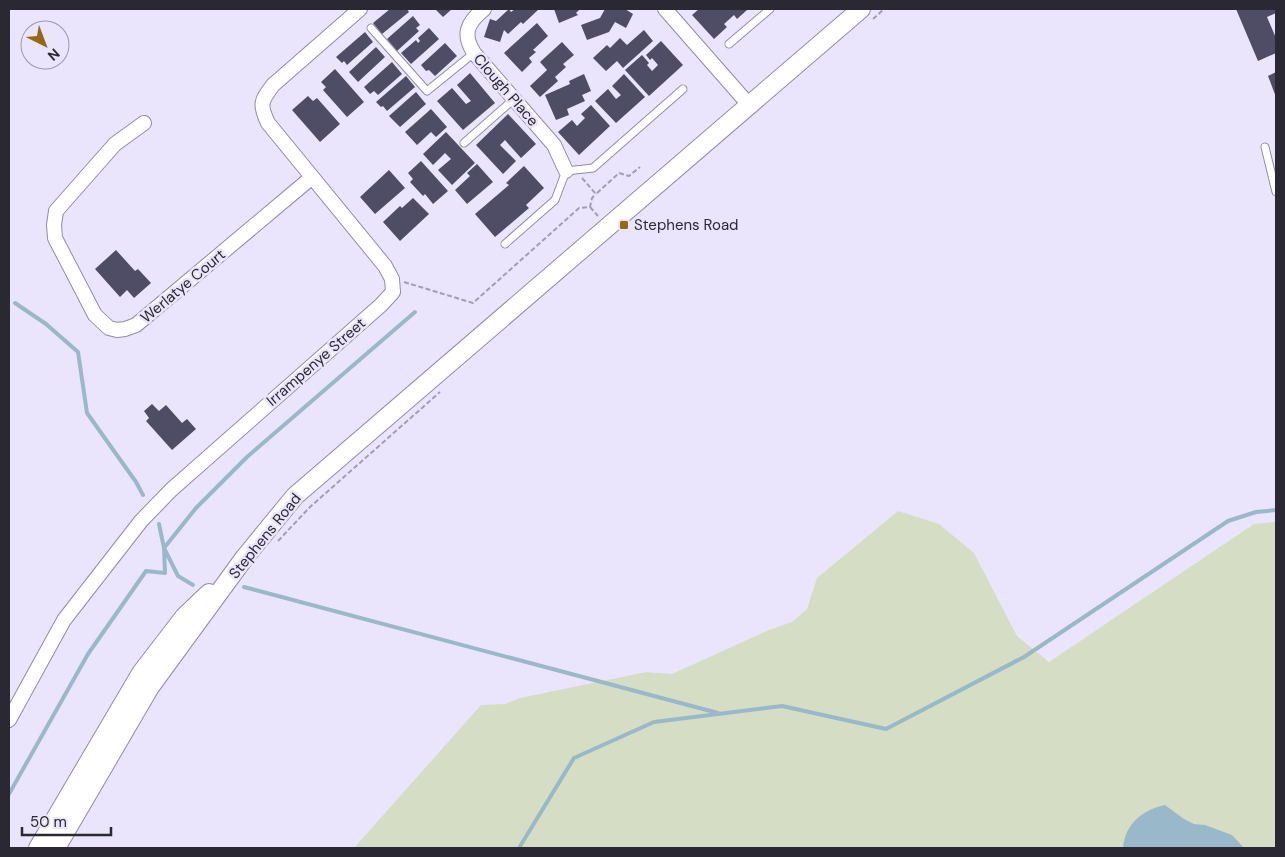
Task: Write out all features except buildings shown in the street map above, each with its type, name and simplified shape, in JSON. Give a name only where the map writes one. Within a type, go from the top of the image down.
[{"type":"street","points":[[360,9],[273,85],[262,99],[262,110],[268,123],[384,266],[392,279]]},
{"type":"street","name":"Clough Place","points":[[484,9],[469,26],[468,43],[474,54],[554,145],[566,171]]},
{"type":"street","points":[[665,9],[750,106]]},
{"type":"street","name":"Stephens Road","points":[[56,848],[150,687],[245,557],[295,496],[750,106],[865,15]]},
{"type":"street","name":"Werlatye Court","points":[[144,123],[114,144],[56,211],[54,224],[55,238],[95,316],[109,328],[117,330],[136,325],[312,178]]},
{"type":"street","name":"Irrampenye Street","points":[[9,720],[64,620],[141,521],[171,490],[381,305],[393,292],[392,279]]},
{"type":"street","points":[[38,848],[141,673],[184,617],[245,557]]},
{"type":"lane","points":[[730,44],[770,9]]},
{"type":"lane","points":[[371,28],[427,91],[474,54]]},
{"type":"lane","points":[[505,244],[555,200],[566,171],[593,168],[684,89]]},
{"type":"lane","points":[[464,143],[514,99]]},
{"type":"lane","points":[[1265,147],[1276,192]]},
{"type":"path","points":[[865,15],[884,9]]},
{"type":"path","points":[[392,279],[473,304],[579,208],[590,206],[592,198],[619,173],[629,176],[640,167]]},
{"type":"path","points":[[582,169],[581,177],[596,194]]},
{"type":"path","points":[[276,543],[310,507],[444,388]]},
{"type":"green space","points":[[898,511],[939,524],[974,553],[1017,636],[1049,662],[1254,524],[1276,522],[1276,848],[354,848],[481,705],[505,704],[520,698],[646,672],[672,674],[769,630],[792,622],[807,609],[817,578]]},
{"type":"water","points":[[1165,805],[1194,824],[1205,825],[1232,835],[1244,848],[1123,848],[1127,832],[1136,819],[1149,810]]},
{"type":"waterway","points":[[15,303],[46,324],[78,352],[87,413],[136,482],[143,495]]},
{"type":"waterway","points":[[9,794],[88,654],[146,571],[165,573],[164,548],[196,508],[247,457],[415,312]]},
{"type":"waterway","points":[[519,848],[574,758],[654,722],[782,706],[886,729],[1024,657],[1228,521],[1256,512],[1276,510]]},
{"type":"waterway","points":[[159,524],[164,548],[178,576],[193,585]]},
{"type":"waterway","points":[[244,587],[718,713]]},
{"type":"place","name":"Stephens Road","points":[[624,225]]}]
